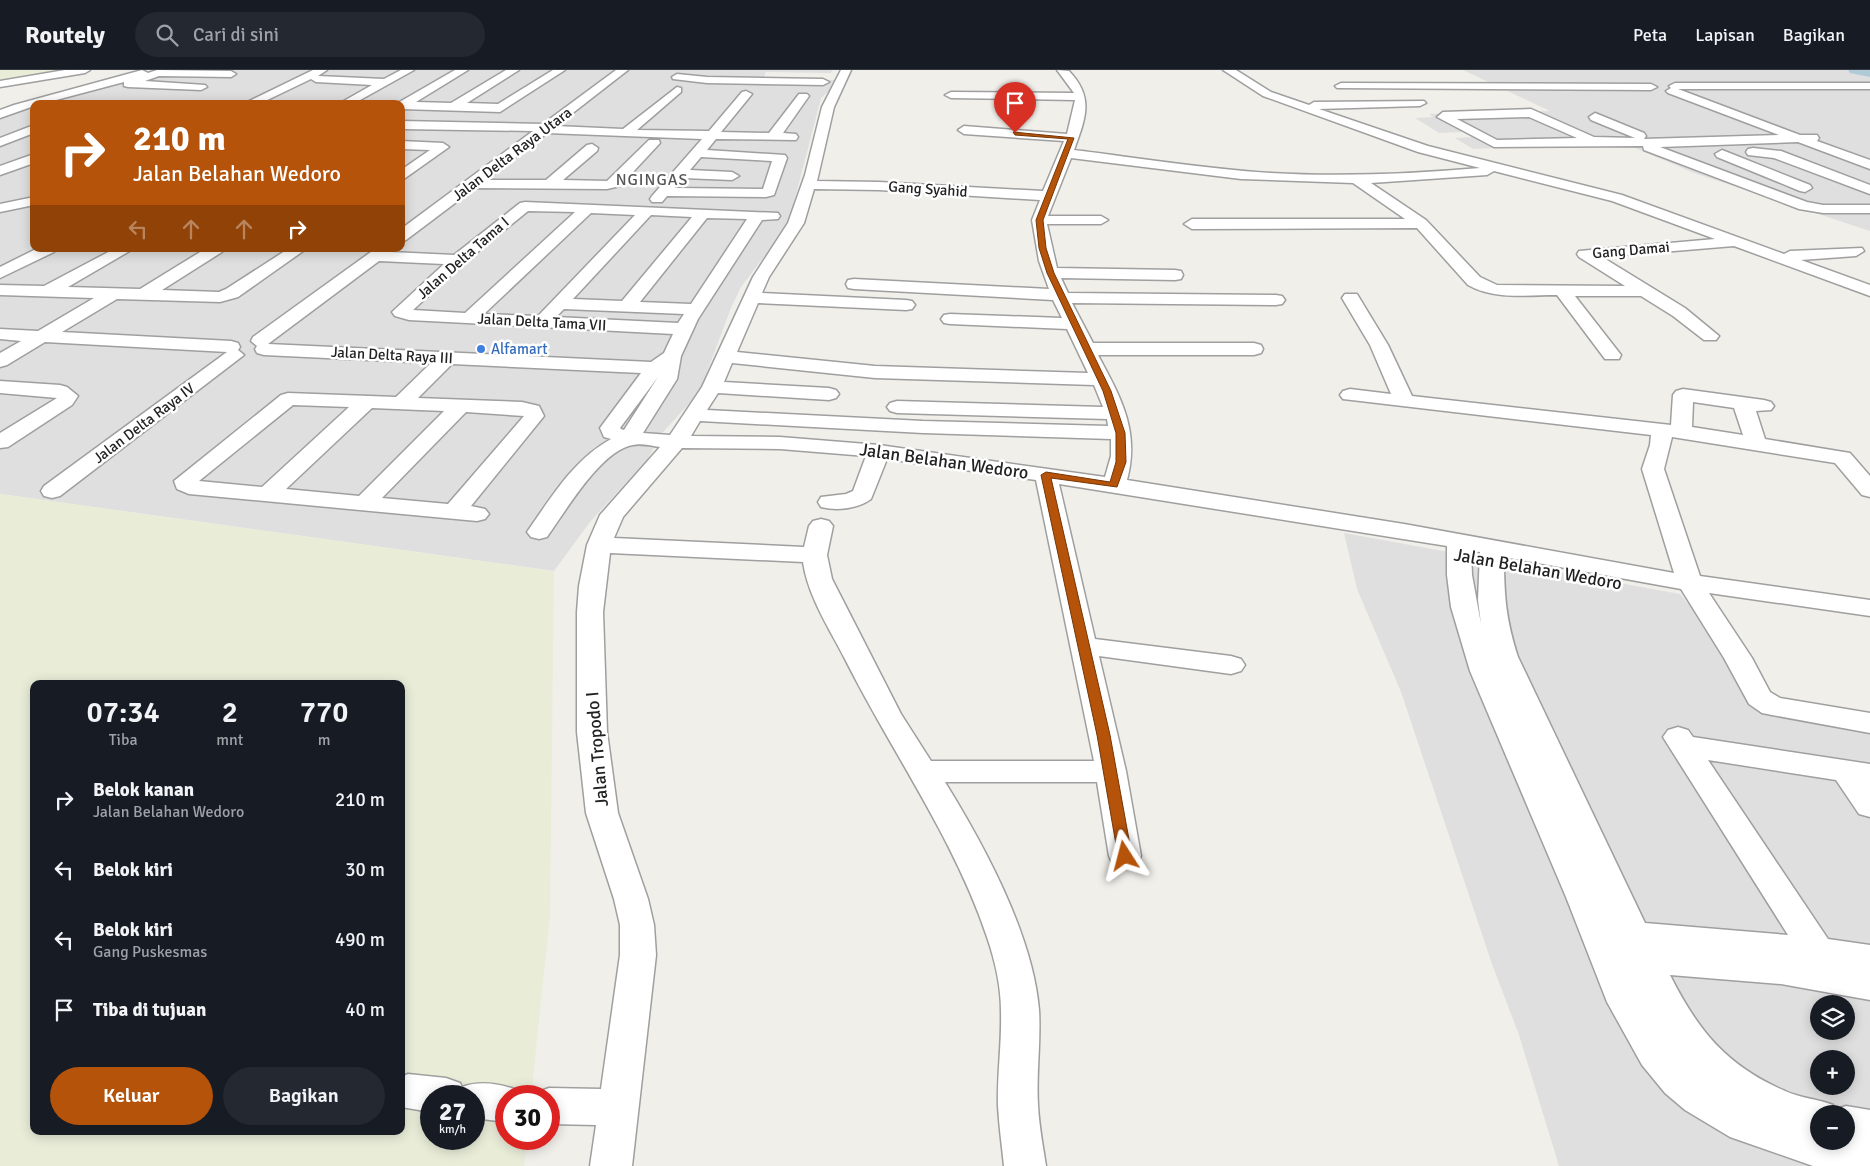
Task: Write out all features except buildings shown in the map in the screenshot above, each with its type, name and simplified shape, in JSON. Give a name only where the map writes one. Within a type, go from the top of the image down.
[{"type":"street","points":[[0,84],[85,70]]},
{"type":"street","points":[[39,100],[59,93],[110,84],[145,73],[169,70]]},
{"type":"street","points":[[190,73],[215,70]]},
{"type":"street","points":[[259,100],[336,70]]},
{"type":"street","points":[[355,100],[409,70]]},
{"type":"street","points":[[405,103],[463,70]]},
{"type":"street","points":[[453,107],[514,70]]},
{"type":"street","points":[[405,105],[504,107],[560,70]]},
{"type":"street","name":"Jalan Delta Raya Utara","points":[[405,234],[624,70]]},
{"type":"street","points":[[685,70],[676,78],[822,82]]},
{"type":"street","points":[[758,81],[763,70]]},
{"type":"street","name":"Jalan Tropodo I","points":[[611,1166],[633,1006],[637,940],[631,899],[602,813],[592,732],[590,612],[599,545],[612,515],[676,442],[712,387],[765,270],[790,235],[809,185],[828,107],[846,70]]},
{"type":"street","points":[[1062,70],[1075,86],[1080,98],[1079,117],[1044,208],[1042,248],[1050,273],[1088,349],[1118,423],[1121,462],[1114,485]]},
{"type":"street","points":[[1228,70],[1260,90],[1298,107],[1409,145],[1617,198],[1870,291]]},
{"type":"street","points":[[97,97],[85,95],[106,88],[128,84],[156,74],[236,72]]},
{"type":"street","points":[[179,96],[236,72]]},
{"type":"street","points":[[1470,73],[1502,80],[1668,87],[1870,88]]},
{"type":"street","points":[[272,100],[319,75],[387,82]]},
{"type":"street","points":[[1379,75],[1400,95]]},
{"type":"street","points":[[1427,75],[1437,86]]},
{"type":"street","points":[[1341,86],[1437,86],[1568,75]]},
{"type":"street","points":[[1641,75],[1799,139],[1870,165]]},
{"type":"street","points":[[128,84],[201,87]]},
{"type":"street","points":[[1668,87],[1870,159]]},
{"type":"street","points":[[631,132],[676,90],[702,92]]},
{"type":"street","points":[[542,322],[656,201],[699,153],[711,134],[751,94],[728,93]]},
{"type":"street","points":[[951,95],[1080,98]]},
{"type":"street","points":[[1357,96],[1400,95],[1426,104]]},
{"type":"street","points":[[405,125],[711,134],[783,133],[803,96]]},
{"type":"street","points":[[0,114],[30,103]]},
{"type":"street","points":[[1298,107],[1426,104]]},
{"type":"street","points":[[1329,117],[1426,104]]},
{"type":"street","points":[[0,119],[22,111],[30,110]]},
{"type":"street","points":[[1594,141],[1531,113],[1443,116],[1497,144],[1594,141],[1659,143],[1813,138]]},
{"type":"street","points":[[1484,114],[1544,142]]},
{"type":"street","points":[[1595,117],[1659,143]]},
{"type":"street","points":[[964,130],[1068,145],[1242,175],[1357,180],[1508,170]]},
{"type":"street","points":[[0,142],[30,131]]},
{"type":"street","points":[[1640,143],[1804,206],[1823,209],[1863,209]]},
{"type":"street","points":[[405,145],[443,147],[405,174]]},
{"type":"street","points":[[473,184],[592,187],[612,184],[651,146],[629,149]]},
{"type":"street","points":[[549,186],[597,148],[574,147]]},
{"type":"street","points":[[0,150],[30,151]]},
{"type":"street","points":[[469,318],[588,208],[769,192],[779,157],[699,153]]},
{"type":"street","points":[[1676,158],[1722,154],[1773,153],[1870,190]]},
{"type":"street","points":[[714,175],[726,154]]},
{"type":"street","points":[[1722,154],[1863,209]]},
{"type":"street","points":[[0,172],[30,160]]},
{"type":"street","points":[[680,174],[732,176]]},
{"type":"street","points":[[1357,180],[1421,223],[1480,286],[1497,290],[1643,290]]},
{"type":"street","points":[[809,185],[972,182]]},
{"type":"street","points":[[809,185],[1044,208],[1101,220]]},
{"type":"street","points":[[0,201],[30,196]]},
{"type":"street","points":[[539,532],[565,492],[583,471],[607,450],[629,438],[668,379],[666,365],[695,309],[765,216],[703,213],[656,201]]},
{"type":"street","points":[[0,208],[30,202]]},
{"type":"street","name":"Jalan Delta Tama I","points":[[401,312],[462,256],[525,206],[588,208]]},
{"type":"street","points":[[627,306],[703,213]]},
{"type":"street","points":[[1192,224],[1421,223]]},
{"type":"street","name":"Gang Damai","points":[[1710,336],[1679,312],[1585,254],[1736,242]]},
{"type":"street","points":[[405,250],[462,256]]},
{"type":"street","points":[[1779,257],[1856,251]]},
{"type":"street","points":[[0,272],[42,252]]},
{"type":"street","points":[[48,292],[120,252]]},
{"type":"street","points":[[141,296],[211,252]]},
{"type":"street","points":[[0,290],[213,298],[227,296],[293,252]]},
{"type":"street","points":[[0,334],[254,353],[380,252],[462,256]]},
{"type":"street","points":[[1050,273],[1175,275]]},
{"type":"street","points":[[854,284],[1062,297],[1276,300]]},
{"type":"street","points":[[1562,291],[1612,356]]},
{"type":"street","points":[[0,361],[34,336],[105,294]]},
{"type":"street","points":[[751,298],[906,305]]},
{"type":"street","points":[[1351,298],[1379,345],[1404,400]]},
{"type":"street","points":[[560,304],[695,309]]},
{"type":"street","name":"Jalan Delta Tama VII","points":[[401,312],[409,315],[683,329]]},
{"type":"street","points":[[950,319],[1074,324]]},
{"type":"street","points":[[0,351],[34,336]]},
{"type":"street","name":"Jalan Delta Raya III","points":[[262,345],[456,358],[666,365]]},
{"type":"street","points":[[1088,349],[1254,349]]},
{"type":"street","name":"Jalan Delta Raya IV","points":[[52,491],[233,351]]},
{"type":"street","points":[[726,357],[875,372],[1101,379]]},
{"type":"street","points":[[402,403],[456,358]]},
{"type":"street","points":[[424,404],[456,358]]},
{"type":"street","points":[[0,387],[60,391],[68,396],[65,401],[0,442]]},
{"type":"street","points":[[712,387],[829,394]]},
{"type":"street","points":[[1350,395],[1672,431],[1842,458],[1870,490]]},
{"type":"street","points":[[1764,406],[1683,395],[1672,431],[1661,445],[1653,469],[1691,585],[1738,658],[1761,701],[1772,706],[1870,723]]},
{"type":"street","points":[[454,512],[528,424],[534,413],[529,409],[288,399],[185,481],[185,484],[189,487],[267,495],[364,504],[454,512],[477,514]]},
{"type":"street","points":[[267,495],[368,401]]},
{"type":"street","points":[[1743,403],[1756,443]]},
{"type":"street","points":[[364,504],[462,405]]},
{"type":"street","points":[[896,407],[1118,423]]},
{"type":"street","points":[[695,415],[924,427],[1118,423]]},
{"type":"street","name":"Jalan Belahan Wedoro","points":[[629,438],[676,442],[788,444],[879,451],[1114,485],[1357,526],[1382,539],[1492,556],[1604,582],[1653,582],[1691,585],[1870,608]]},
{"type":"street","points":[[879,451],[863,494],[858,498],[846,501],[822,528],[819,579],[840,626],[887,714],[923,772],[991,901],[1013,965],[1020,1010],[1018,1105],[1025,1166]]},
{"type":"street","points":[[1046,475],[1111,771],[1125,856]]},
{"type":"street","points":[[599,545],[822,528]]},
{"type":"street","points":[[1459,550],[1469,627],[1481,664],[1622,947],[1706,1063],[1757,1099],[1781,1109],[1810,1116]]},
{"type":"street","points":[[1492,556],[1491,600],[1495,627],[1504,657],[1528,712],[1622,947],[1626,1002],[1652,1046],[1680,1081],[1704,1101],[1754,1128],[1870,1163]]},
{"type":"street","points":[[1085,646],[1232,665]]},
{"type":"street","points":[[1870,806],[1858,773],[1681,741],[1823,964],[1870,985]]},
{"type":"street","points":[[923,772],[1111,771]]},
{"type":"street","points":[[1622,947],[1744,965],[1823,964],[1870,960]]},
{"type":"street","points":[[408,1092],[420,1093]]},
{"type":"street","points":[[560,1106],[620,1108]]},
{"type":"street","points":[[1855,1126],[1870,1129]]},
{"type":"shaded area","points":[[179,70],[832,70],[831,73],[766,72],[763,79],[837,80],[821,98],[788,225],[741,287],[731,308],[699,393],[662,433],[647,460],[590,522],[554,571],[0,494],[0,115],[30,105],[30,252],[405,252],[405,100],[46,100],[144,72]]},
{"type":"shaded area","points":[[1463,70],[1846,70],[1870,75],[1870,231],[1694,173],[1621,142],[1473,149],[1455,138],[1472,137],[1463,132],[1439,133],[1415,118],[1433,117],[1429,114],[1550,111]]},
{"type":"shaded area","points":[[1344,533],[1680,594],[1717,639],[1753,708],[1870,726],[1870,1166],[1559,1166],[1519,1035],[1492,964],[1401,692],[1357,589]]},
{"type":"green space","points":[[0,70],[57,70],[0,81]]},
{"type":"green space","points":[[0,494],[554,571],[550,917],[532,1085],[495,1085],[495,1150],[526,1150],[524,1166],[0,1166]]},
{"type":"waterway","points":[[1855,70],[1870,73]]},
{"type":"place","name":"Alfamart","points":[[481,349]]},
{"type":"district","name":"NGINGAS","points":[[652,180]]},
{"type":"route","points":[[1015,133],[1071,138],[1039,220],[1042,248],[1050,273],[1088,349],[1116,412],[1121,433],[1121,462],[1114,485],[1046,475],[1104,735],[1125,856]]}]
